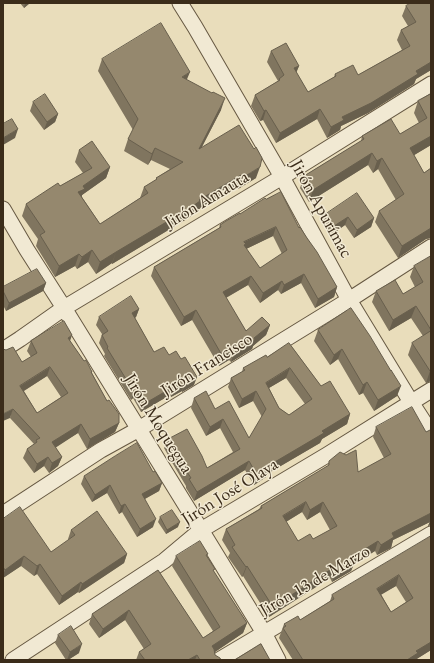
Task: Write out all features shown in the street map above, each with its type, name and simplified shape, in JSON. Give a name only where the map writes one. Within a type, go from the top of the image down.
[{"type":"street","name":"Jirón Apurímac","points":[[180,3],[282,177],[349,300],[431,433]]},
{"type":"street","name":"Jirón Amauta","points":[[3,350],[64,308],[282,177],[431,84]]},
{"type":"street","name":"Jirón Moquegua","points":[[3,209],[264,633],[278,660]]},
{"type":"street","name":"Jirón Francisco","points":[[3,514],[101,450],[139,429],[349,300],[431,247]]},
{"type":"street","name":"Jirón José Olaya","points":[[13,660],[164,561],[201,530],[327,455],[431,390]]},
{"type":"street","name":"Jirón 13 de Marzo","points":[[219,660],[431,534]]},
{"type":"building","points":[[411,3],[431,3],[431,62],[416,71],[418,74],[371,103],[342,117],[344,120],[331,127],[320,109],[280,133],[266,110],[264,111],[255,95],[280,80],[279,79],[284,75],[271,51],[286,43],[299,66],[294,68],[308,92],[336,76],[335,74],[353,65],[358,75],[410,46],[401,30],[416,22],[406,6]]},
{"type":"building","points":[[161,23],[190,72],[182,77],[212,93],[213,92],[225,98],[199,149],[239,125],[254,149],[256,147],[262,158],[260,167],[242,178],[241,175],[199,200],[200,201],[190,208],[100,262],[92,250],[82,257],[79,254],[59,266],[40,235],[45,232],[26,204],[58,183],[60,186],[92,168],[79,150],[92,141],[110,167],[83,186],[85,189],[78,192],[100,224],[148,193],[144,187],[183,162],[155,148],[152,154],[128,139],[138,119],[102,59]]},
{"type":"building","points":[[45,94],[58,114],[47,122],[33,102]]},
{"type":"building","points":[[431,94],[431,136],[410,148],[424,173],[431,168],[431,228],[402,246],[379,211],[404,194],[382,158],[377,161],[372,153],[313,190],[304,176],[364,139],[362,136],[391,119],[400,134],[427,118],[418,101]]},
{"type":"building","points":[[12,119],[18,129],[3,138],[3,124]]},
{"type":"building","points":[[281,192],[299,228],[300,227],[317,252],[337,287],[318,299],[304,274],[284,285],[282,281],[263,293],[251,276],[223,292],[246,331],[262,317],[270,325],[254,338],[255,340],[234,353],[233,350],[223,357],[196,310],[184,317],[154,267],[221,227],[220,225],[226,221],[265,198],[266,199]],"holes":[[[276,227],[287,250],[260,268],[244,245],[246,244],[244,242]]]},
{"type":"building","points":[[357,193],[374,218],[357,230],[348,217],[334,226],[326,214]]},
{"type":"building","points":[[431,256],[431,330],[416,306],[393,320],[376,291],[395,280],[403,294],[423,282],[414,266]]},
{"type":"building","points":[[37,269],[46,283],[9,303],[3,291],[3,287]]},
{"type":"building","points":[[131,296],[139,309],[132,313],[154,352],[164,347],[169,355],[176,351],[181,359],[185,357],[197,377],[174,389],[173,387],[144,404],[136,390],[134,392],[107,348],[108,347],[102,335],[108,331],[99,317]]},
{"type":"building","points":[[351,308],[401,386],[378,400],[367,382],[363,385],[342,349],[334,355],[318,330]]},
{"type":"building","points":[[64,321],[72,335],[68,338],[84,361],[86,360],[107,401],[109,400],[119,414],[119,423],[90,439],[81,424],[52,442],[62,457],[52,463],[48,457],[37,464],[27,449],[40,438],[13,409],[3,414],[3,349],[6,350],[13,347],[22,362],[37,353],[31,341]],"holes":[[[50,367],[68,393],[37,413],[20,386]]]},
{"type":"building","points":[[431,331],[431,371],[430,371],[412,343]]},
{"type":"building","points":[[289,343],[321,386],[330,381],[350,414],[322,431],[324,433],[268,466],[270,468],[257,475],[249,461],[197,492],[189,479],[191,478],[176,455],[168,439],[187,429],[207,468],[240,449],[223,419],[210,427],[194,398],[206,391],[215,409],[229,401],[249,438],[266,409],[256,391],[242,399],[231,378],[245,370],[243,368],[266,355],[267,357]],"holes":[[[290,368],[312,399],[289,415],[279,408],[266,383]]]},
{"type":"building","points":[[412,407],[426,432],[431,430],[431,513],[392,533],[394,537],[381,545],[378,541],[352,557],[355,561],[336,572],[333,568],[273,607],[247,566],[246,567],[232,547],[235,545],[226,529],[329,465],[329,461],[340,452],[346,455],[356,450],[358,472],[391,454],[376,427]],"holes":[[[306,502],[310,510],[323,502],[337,526],[313,539],[310,534],[298,541],[283,516]]]},
{"type":"building","points":[[137,443],[153,472],[155,471],[162,483],[142,494],[156,519],[140,529],[125,504],[121,506],[110,485],[95,495],[84,476]]},
{"type":"building","points":[[20,507],[51,552],[75,535],[71,530],[97,511],[127,554],[82,584],[81,582],[62,596],[40,564],[37,566],[24,556],[5,570],[3,567],[3,519]]},
{"type":"building","points":[[172,510],[180,522],[167,530],[160,517]]},
{"type":"building","points":[[431,536],[431,642],[416,651],[418,653],[407,660],[303,660],[283,628],[286,626],[284,624],[298,616],[300,620],[334,599],[332,595]],"holes":[[[399,575],[413,598],[391,612],[377,589]]]},
{"type":"building","points":[[200,541],[208,554],[206,555],[215,569],[213,570],[247,623],[212,646],[215,655],[221,660],[200,660],[197,655],[188,660],[145,660],[139,652],[151,644],[129,610],[103,629],[92,614],[158,570],[203,638],[220,627],[176,556]]},
{"type":"building","points":[[71,626],[82,644],[70,652],[58,635]]},
{"type":"building","points":[[261,644],[270,660],[235,660]]}]
